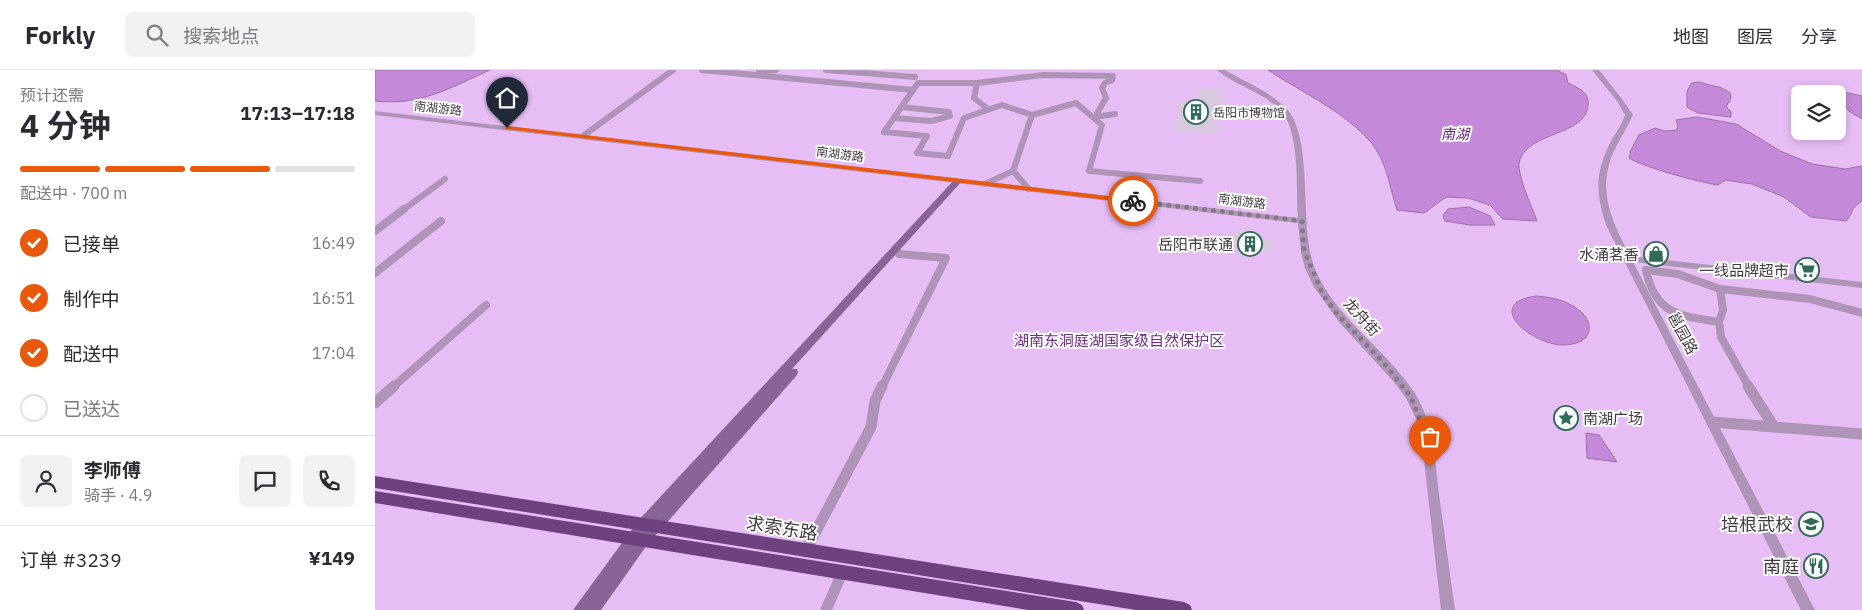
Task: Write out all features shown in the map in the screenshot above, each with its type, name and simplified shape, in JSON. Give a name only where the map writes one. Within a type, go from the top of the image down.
[{"type":"main road","points":[[593,610],[643,533],[899,254],[961,181]]},
{"type":"main road","points":[[580,610],[643,533],[961,181]]},
{"type":"main road","name":"求索东路","points":[[375,482],[842,573],[1076,610]]},
{"type":"main road","name":"求索东路","points":[[375,497],[643,533],[805,552],[1184,610]]},
{"type":"street","points":[[583,136],[673,70]]},
{"type":"street","points":[[702,70],[913,90]]},
{"type":"street","points":[[736,74],[776,70]]},
{"type":"street","points":[[826,70],[917,74],[977,83],[1043,75],[1113,76],[1112,80],[1105,83],[1102,88],[1107,98],[1095,117]]},
{"type":"street","name":"龙舟街","points":[[1220,70],[1285,111],[1291,122],[1299,169],[1304,250],[1323,295],[1338,315],[1382,361],[1411,397],[1426,436],[1448,610]]},
{"type":"street","name":"邕园路","points":[[1595,70],[1620,100],[1629,116],[1607,157],[1601,176],[1600,194],[1610,225],[1808,610]]},
{"type":"street","points":[[917,74],[913,90],[884,132],[927,136],[917,153],[948,156],[964,118],[988,109],[1002,105],[1032,116],[1076,103],[1095,117],[1102,125],[1089,171],[1200,181]]},
{"type":"street","points":[[977,83],[974,98],[988,109]]},
{"type":"street","points":[[894,118],[933,121],[945,120],[949,116],[949,112],[940,110],[901,107]]},
{"type":"street","name":"南湖游路","points":[[375,113],[1302,221]]},
{"type":"street","points":[[1095,117],[1115,114]]},
{"type":"street","points":[[985,184],[1013,171],[1032,116]]},
{"type":"street","points":[[1013,171],[1029,189]]},
{"type":"street","points":[[375,231],[445,179]]},
{"type":"street","points":[[375,273],[441,221]]},
{"type":"street","points":[[805,552],[871,427],[875,401],[945,258],[899,254]]},
{"type":"street","points":[[1627,258],[1862,285]]},
{"type":"street","points":[[1719,322],[1680,316],[1661,307],[1647,280],[1646,270],[1678,274],[1720,289],[1845,306],[1862,314]]},
{"type":"street","points":[[1720,289],[1723,310],[1719,322],[1721,337],[1737,368],[1774,427]]},
{"type":"street","points":[[375,403],[485,305]]},
{"type":"street","points":[[1713,422],[1862,434]]},
{"type":"street","points":[[825,610],[842,573]]},
{"type":"green space","name":"湖南东洞庭湖国家级自然保护区","points":[[375,70],[1862,70],[1862,610],[375,610]]},
{"type":"water","points":[[375,70],[490,70],[434,94],[407,101],[391,102],[375,101]]},
{"type":"water","name":"南湖","points":[[1268,70],[1557,70],[1566,75],[1568,83],[1585,94],[1588,106],[1585,115],[1578,123],[1534,143],[1520,159],[1519,165],[1522,181],[1537,221],[1503,219],[1490,205],[1468,198],[1446,197],[1424,213],[1397,210],[1383,163],[1367,137],[1341,115]]},
{"type":"water","points":[[1698,82],[1722,88],[1730,93],[1731,98],[1726,107],[1731,112],[1731,117],[1698,113],[1687,107],[1687,91],[1692,83]]},
{"type":"water","points":[[1846,93],[1862,96],[1862,119],[1849,111],[1846,107]]},
{"type":"water","points":[[1697,117],[1736,124],[1780,151],[1812,164],[1845,169],[1862,166],[1862,201],[1853,208],[1846,221],[1811,217],[1784,197],[1752,184],[1725,180],[1718,185],[1686,178],[1629,158],[1639,135],[1655,128],[1664,131],[1677,130],[1676,120]]},
{"type":"water","points":[[1469,207],[1490,216],[1495,225],[1470,225],[1445,221],[1443,216],[1448,209]]},
{"type":"water","points":[[1536,296],[1564,302],[1581,312],[1589,325],[1589,332],[1586,337],[1572,344],[1562,345],[1550,343],[1526,331],[1513,315],[1513,307],[1520,300]]},
{"type":"water","points":[[1586,433],[1599,435],[1617,462],[1587,458]]},
{"type":"building","name":"岳阳市博物馆","points":[[1198,88],[1224,89],[1222,106],[1215,105],[1215,124],[1220,124],[1220,134],[1172,131],[1173,124],[1176,124],[1178,101],[1197,101]]},
{"type":"building","name":"岳阳市联通","points":[[1244,229],[1260,233],[1260,239],[1274,240],[1273,252],[1225,247],[1227,234]]},
{"type":"way so far","points":[[1133,201],[1302,221],[1304,250],[1310,269],[1323,295],[1338,315],[1382,361],[1411,397],[1426,436],[1430,467]]},
{"type":"place","name":"岳阳市博物馆","points":[[1196,112]]},
{"type":"place","name":"岳阳市联通","points":[[1250,244]]},
{"type":"place","name":"水涌茗香","points":[[1656,254]]},
{"type":"place","name":"一线品牌超市","points":[[1807,270]]},
{"type":"place","name":"南湖广场","points":[[1566,418]]},
{"type":"place","name":"培根武校","points":[[1811,524]]},
{"type":"place","name":"南庭","points":[[1816,566]]},
{"type":"route","points":[[507,128],[1133,201]]}]
